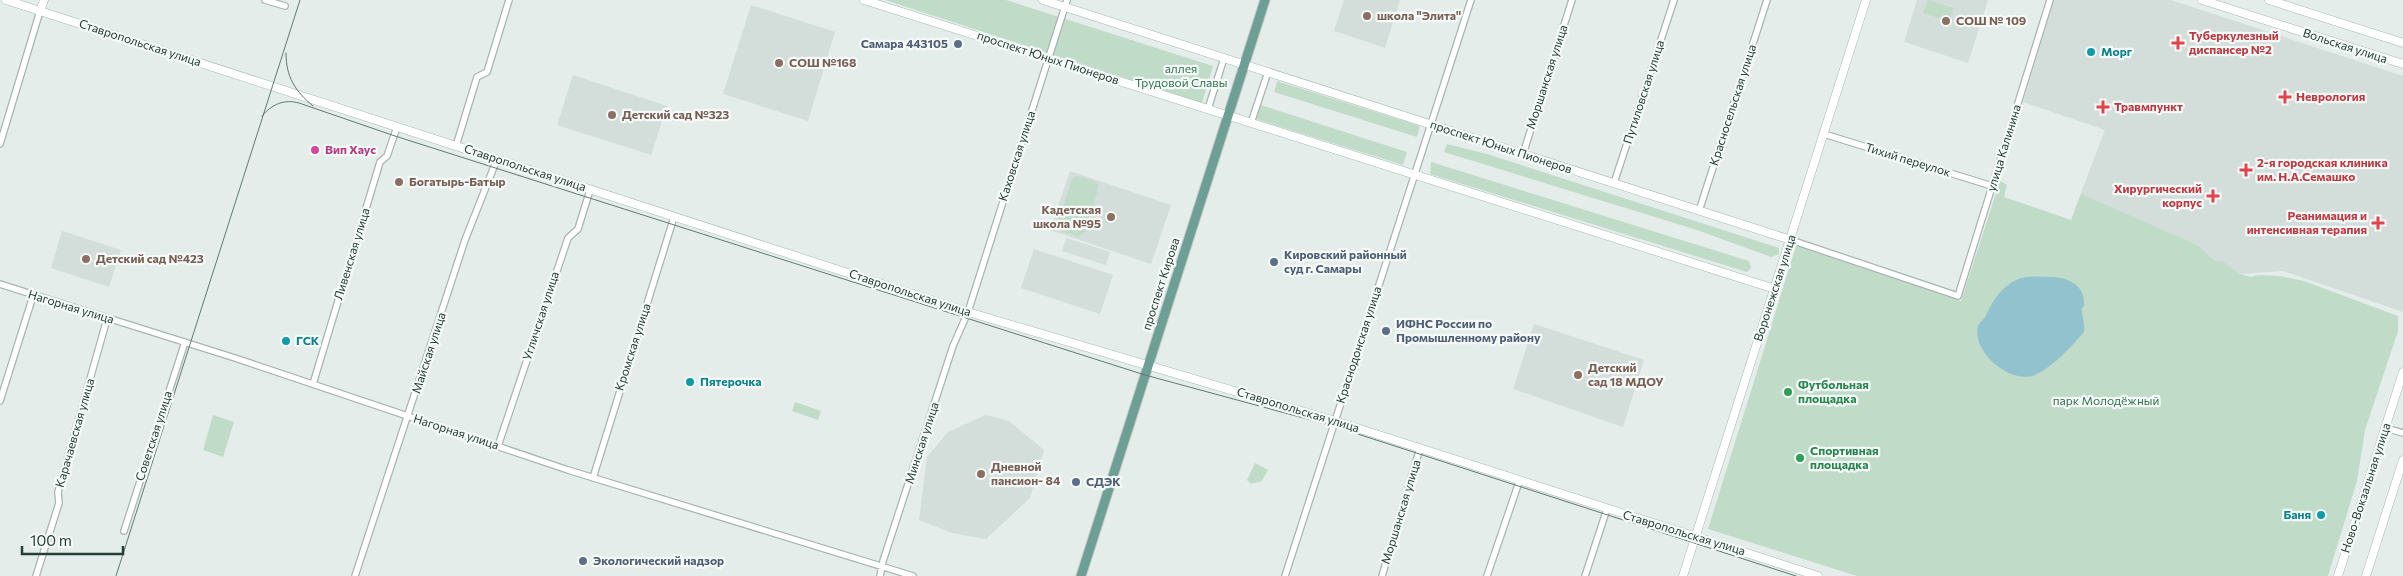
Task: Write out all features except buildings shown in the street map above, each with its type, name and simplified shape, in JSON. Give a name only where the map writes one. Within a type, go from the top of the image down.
[{"type":"main road","name":"проспект Кирова","points":[[1081,576],[1265,0]]},
{"type":"street","name":"Ставропольская улица","points":[[6,0],[968,312],[1334,421],[1519,482],[1696,536],[1818,576]]},
{"type":"street","points":[[0,144],[44,0]]},
{"type":"street","points":[[265,0],[285,6]]},
{"type":"street","points":[[456,146],[478,77],[486,72],[509,0]]},
{"type":"street","name":"проспект Юных Пионеров","points":[[864,0],[1775,289]]},
{"type":"street","name":"проспект Юных Пионеров","points":[[1043,0],[1066,3],[1245,65],[1958,296]]},
{"type":"street","name":"Краснодонская улица","points":[[1285,576],[1471,0]]},
{"type":"street","name":"Моршанская улица","points":[[1523,154],[1572,0]]},
{"type":"street","name":"Путиловская улица","points":[[1614,183],[1674,0]]},
{"type":"street","name":"Красносельская улица","points":[[1699,211],[1767,0]]},
{"type":"street","name":"Воронежская улица","points":[[1683,576],[1866,0]]},
{"type":"street","name":"улица Калинина","points":[[1958,296],[2050,0]]},
{"type":"street","name":"Вольская улица","points":[[2202,0],[2403,64]]},
{"type":"street","name":"Вольская улица","points":[[2269,0],[2403,43]]},
{"type":"street","name":"Каховская улица","points":[[968,312],[1066,3]]},
{"type":"street","points":[[1208,109],[1224,58]]},
{"type":"street","points":[[1250,122],[1268,72]]},
{"type":"street","name":"Ливенская улица","points":[[313,384],[380,162],[387,156],[397,127]]},
{"type":"street","name":"Тихий переулок","points":[[1824,134],[1992,186]]},
{"type":"street","name":"Майская улица","points":[[355,576],[465,240],[497,160]]},
{"type":"street","name":"Угличская улица","points":[[498,446],[568,238],[578,229],[590,190]]},
{"type":"street","name":"Кромская улица","points":[[594,478],[674,217]]},
{"type":"street","name":"Нагорная улица","points":[[0,284],[33,296],[185,342],[594,478],[913,576]]},
{"type":"street","points":[[0,401],[33,296]]},
{"type":"street","name":"Минская улица","points":[[880,576],[883,561],[953,346],[968,312]]},
{"type":"street","name":"Карачаевская улица","points":[[36,576],[59,503],[58,492],[107,319]]},
{"type":"street","name":"Советская улица","points":[[124,531],[185,342]]},
{"type":"street","name":"Ново-Вокзальная улица","points":[[2338,576],[2403,372]]},
{"type":"street","points":[[2385,428],[2403,433]]},
{"type":"street","name":"Моршанская улица","points":[[1382,576],[1420,448]]},
{"type":"street","points":[[2366,576],[2403,460]]},
{"type":"street","points":[[1487,576],[1519,482]]},
{"type":"street","points":[[1585,576],[1607,509]]},
{"type":"shaded area","name":"школа \"Элита\"","points":[[1344,0],[1400,0],[1385,48],[1334,31]]},
{"type":"shaded area","name":"СОШ № 109","points":[[1917,0],[1988,0],[1968,63],[1904,42]]},
{"type":"shaded area","name":"2-я городская клиника им. Н.А.Семашко","points":[[2054,0],[2171,0],[2403,76],[2403,312],[2283,271],[2241,274],[2074,211],[2105,130],[2023,102]]},
{"type":"shaded area","name":"СОШ №168","points":[[751,5],[835,32],[808,121],[723,94]]},
{"type":"shaded area","name":"Детский сад №323","points":[[573,75],[667,106],[651,155],[557,125]]},
{"type":"shaded area","name":"Кадетская школа №95","points":[[1070,171],[1171,205],[1151,264],[1050,230]]},
{"type":"shaded area","name":"Детский сад №423","points":[[62,231],[121,250],[109,287],[51,268]]},
{"type":"shaded area","points":[[1066,238],[1110,252],[1106,265],[1062,251]]},
{"type":"shaded area","points":[[1034,249],[1113,275],[1100,314],[1021,288]]},
{"type":"shaded area","name":"Детский сад 18 МДОУ","points":[[1534,324],[1644,360],[1623,427],[1513,389]]},
{"type":"shaded area","name":"Дневной пансион- 84","points":[[986,415],[1009,421],[1044,450],[1030,498],[986,539],[952,533],[919,520],[927,457],[948,432]]},
{"type":"green space","name":"аллея Трудовой Славы","points":[[885,0],[1006,0],[1213,66],[1202,103]]},
{"type":"green space","points":[[1928,0],[1954,8],[1949,21],[1923,13]]},
{"type":"green space","points":[[1277,81],[1420,126],[1417,137],[1274,92]]},
{"type":"green space","points":[[1261,105],[1407,152],[1403,165],[1256,119]]},
{"type":"green space","points":[[1447,144],[1487,154],[1779,248],[1779,254],[1771,257],[1697,230],[1444,152]]},
{"type":"green space","points":[[1431,162],[1749,261],[1751,268],[1747,272],[1430,174]]},
{"type":"green space","points":[[1077,176],[1095,181],[1099,186],[1085,232],[1079,237],[1061,231],[1057,225],[1072,179]]},
{"type":"green space","name":"парк Молодёжный","points":[[2000,181],[2007,185],[2004,197],[2071,220],[2081,194],[2197,245],[2215,261],[2222,261],[2240,274],[2251,277],[2258,275],[2280,276],[2304,281],[2398,316],[2398,331],[2365,430],[2357,481],[2328,576],[1857,576],[1708,529],[1797,243],[1961,301]]},
{"type":"green space","points":[[795,402],[821,411],[818,420],[792,411]]},
{"type":"green space","points":[[213,415],[234,422],[223,457],[203,450]]},
{"type":"green space","points":[[1255,463],[1268,470],[1262,481],[1251,484],[1247,480]]},
{"type":"water","points":[[2024,277],[2050,277],[2068,280],[2081,291],[2084,304],[2082,308],[2084,332],[2062,356],[2049,367],[2035,375],[2025,377],[2005,371],[1987,356],[1981,346],[1977,336],[1978,326],[1997,296],[2011,283]]},
{"type":"tram line","points":[[116,576],[300,0]]},
{"type":"tram line","points":[[286,53],[286,62],[293,83],[301,95],[313,106]]},
{"type":"tram line","points":[[262,116],[270,108],[283,102],[299,103],[395,136],[1145,375],[1333,426],[1796,576]]},
{"type":"place","name":"школа \"Элита\"","points":[[1367,16]]},
{"type":"place","name":"СОШ № 109","points":[[1946,21]]},
{"type":"place","name":"Туберкулезный диспансер №2","points":[[2178,43]]},
{"type":"place","name":"Самара 443105","points":[[958,44]]},
{"type":"place","name":"Морг","points":[[2091,52]]},
{"type":"place","name":"СОШ №168","points":[[779,63]]},
{"type":"place","name":"Неврология","points":[[2285,97]]},
{"type":"place","name":"Травмпункт","points":[[2103,107]]},
{"type":"place","name":"Детский сад №323","points":[[612,115]]},
{"type":"place","name":"Вип Хаус","points":[[315,150]]},
{"type":"place","name":"2-я городская клиника им. Н.А.Семашко","points":[[2246,170]]},
{"type":"place","name":"Богатырь-Батыр","points":[[399,182]]},
{"type":"place","name":"Хирургический корпус","points":[[2213,196]]},
{"type":"place","name":"Кадетская школа №95","points":[[1111,217]]},
{"type":"place","name":"Реанимация и интенсивная терапия","points":[[2378,223]]},
{"type":"place","name":"Детский сад №423","points":[[86,259]]},
{"type":"place","name":"Кировский районный суд г. Самары","points":[[1274,262]]},
{"type":"place","name":"ИФНС России по Промышленному району","points":[[1386,331]]},
{"type":"place","name":"ГСК","points":[[286,341]]},
{"type":"place","name":"Детский сад 18 МДОУ","points":[[1578,375]]},
{"type":"place","name":"Пятерочка","points":[[690,382]]},
{"type":"place","name":"Футбольная площадка","points":[[1788,392]]},
{"type":"place","name":"Спортивная площадка","points":[[1800,458]]},
{"type":"place","name":"Дневной пансион- 84","points":[[981,474]]},
{"type":"place","name":"СДЭК","points":[[1076,482]]},
{"type":"place","name":"Баня","points":[[2321,515]]},
{"type":"place","name":"Экологический надзор","points":[[583,561]]}]
